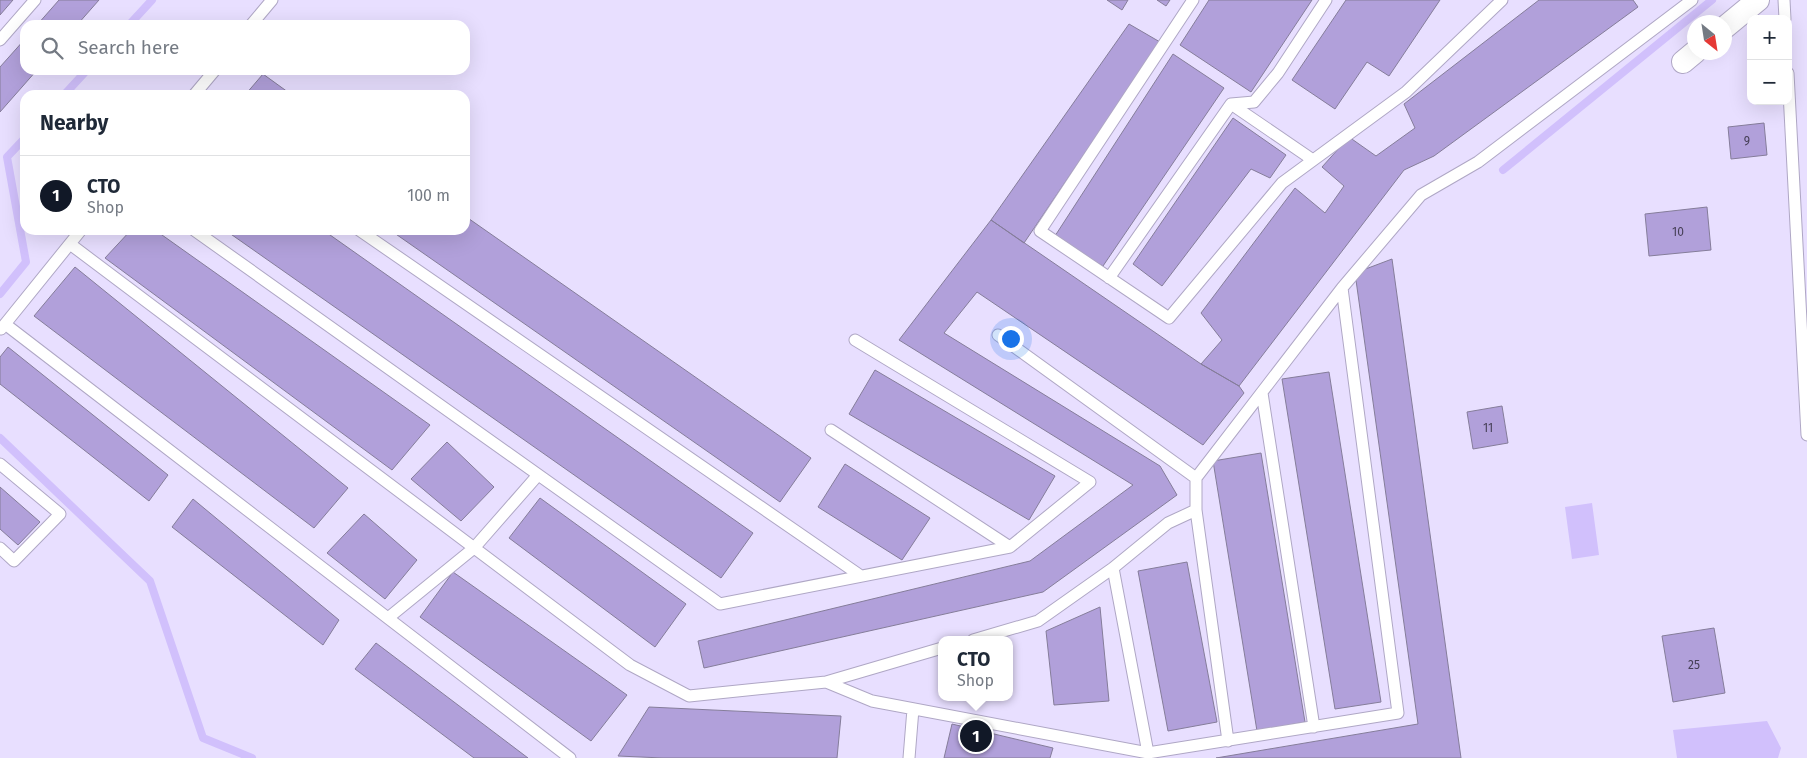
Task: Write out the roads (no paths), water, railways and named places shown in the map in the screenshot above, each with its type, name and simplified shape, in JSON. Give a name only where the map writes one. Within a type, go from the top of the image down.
[{"type":"street","points":[[1732,21],[1758,0]]},
{"type":"lane","points":[[0,40],[35,0]]},
{"type":"lane","points":[[255,20],[272,0]]},
{"type":"lane","points":[[1193,0],[1040,232],[1169,318],[1282,183],[1406,92],[1502,0]]},
{"type":"lane","points":[[1109,278],[1231,104],[1254,102],[1278,73],[1326,0]]},
{"type":"lane","points":[[1228,741],[1196,510],[1196,478],[1342,288],[1421,195],[1478,162],[1692,0]]},
{"type":"lane","points":[[1784,0],[1786,15]]},
{"type":"lane","points":[[198,90],[211,75]]},
{"type":"lane","points":[[1231,104],[1313,160]]},
{"type":"lane","points":[[1790,105],[1807,435]]},
{"type":"lane","points":[[77,235],[2,327],[388,618],[570,758]]},
{"type":"lane","points":[[201,235],[720,604],[1010,547],[1090,482],[855,340]]},
{"type":"lane","points":[[365,235],[862,576]]},
{"type":"lane","points":[[70,244],[630,665],[689,696],[826,682],[938,649]]},
{"type":"lane","points":[[826,682],[872,701],[1148,754],[1398,714],[1342,288]]},
{"type":"lane","points":[[998,336],[1196,478]]},
{"type":"lane","points":[[1262,393],[1314,727]]},
{"type":"lane","points":[[831,430],[1010,547]]},
{"type":"lane","points":[[0,464],[60,514],[14,561],[0,548]]},
{"type":"lane","points":[[388,618],[474,548],[538,475]]},
{"type":"lane","points":[[987,636],[1038,621],[1113,568],[1168,523],[1196,510]]},
{"type":"lane","points":[[1113,568],[1148,754]]},
{"type":"lane","points":[[909,758],[913,709]]},
{"type":"waterway","points":[[134,20],[152,0]]},
{"type":"waterway","points":[[1503,170],[1712,0]]},
{"type":"waterway","points":[[69,90],[82,75]]},
{"type":"waterway","points":[[20,143],[7,157],[20,229]]},
{"type":"waterway","points":[[0,294],[26,262],[21,235]]},
{"type":"waterway","points":[[0,438],[150,581],[203,738],[252,758]]},
{"type":"place","name":"СТО","points":[[976,736]]}]
